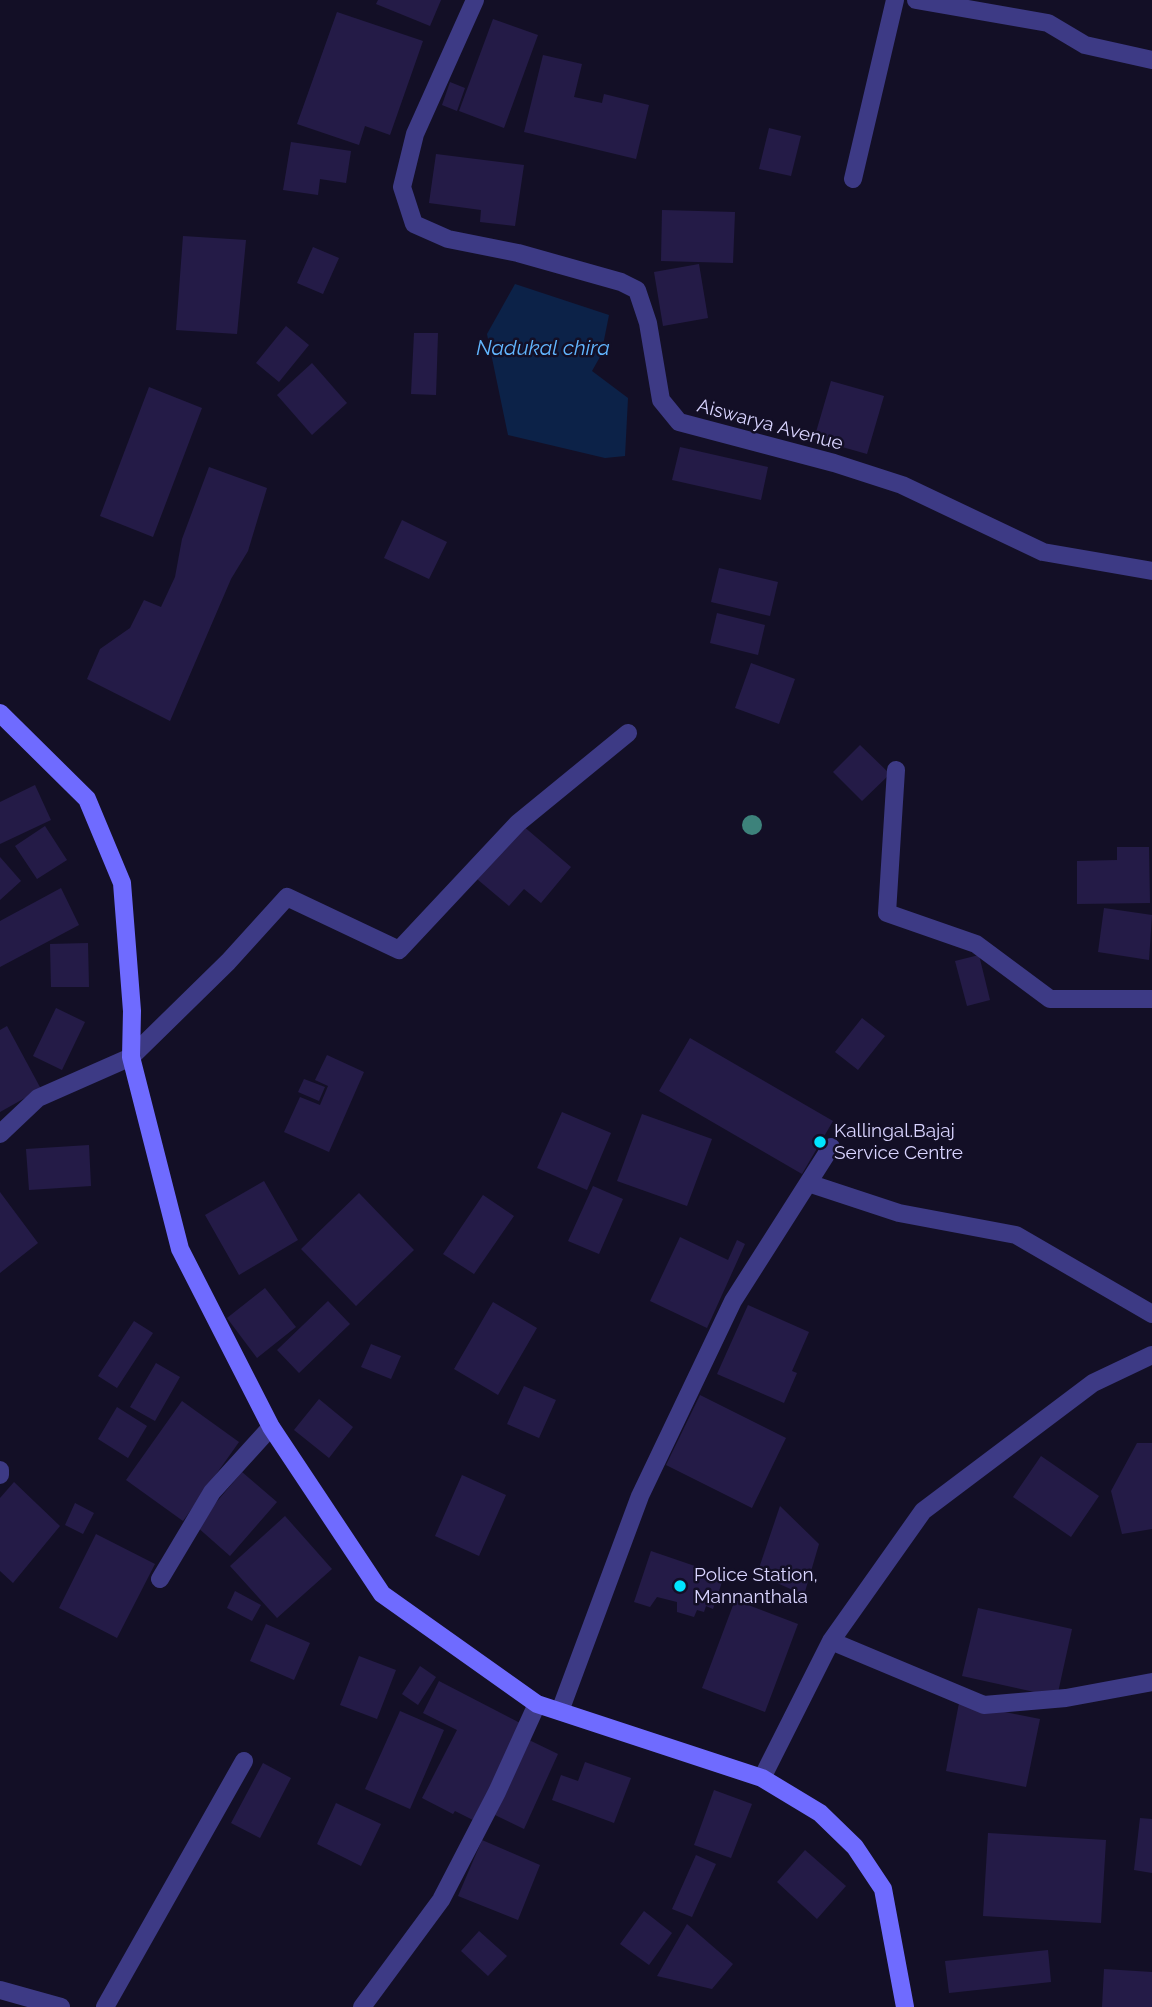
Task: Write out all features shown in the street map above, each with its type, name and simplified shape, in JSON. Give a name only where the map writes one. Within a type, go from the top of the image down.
[{"type":"main road","points":[[0,713],[87,799],[122,883],[132,1011],[131,1057],[180,1249],[271,1427],[382,1594],[537,1704],[762,1778],[820,1812],[855,1847],[883,1889],[905,2007]]},
{"type":"street","name":"Aiswarya Avenue","points":[[475,0],[415,134],[402,187],[414,224],[449,239],[531,256],[621,282],[637,290],[648,323],[661,400],[679,422],[834,463],[902,485],[1042,552],[1152,571]]},
{"type":"street","points":[[853,179],[895,0]]},
{"type":"street","points":[[916,0],[1048,23],[1085,45],[1152,60]]},
{"type":"street","points":[[0,1134],[38,1098],[131,1057],[228,962],[287,897],[399,950],[518,823],[628,733]]},
{"type":"street","points":[[896,770],[887,913],[976,944],[1050,999],[1152,999]]},
{"type":"street","points":[[560,1712],[640,1496],[733,1301],[831,1147]]},
{"type":"street","points":[[808,1183],[899,1213],[1016,1235],[1152,1314]]},
{"type":"street","points":[[762,1778],[831,1641],[923,1511],[1093,1383],[1152,1355]]},
{"type":"street","points":[[160,1579],[212,1492],[271,1427]]},
{"type":"street","points":[[831,1641],[984,1704],[1066,1698],[1152,1682]]},
{"type":"street","points":[[362,2007],[441,1900],[497,1791],[537,1704]]},
{"type":"street","points":[[105,2007],[244,1762]]},
{"type":"street","points":[[0,1990],[61,2007]]},
{"type":"water","name":"Nadukal chira","points":[[515,284],[609,315],[601,355],[592,371],[628,398],[625,456],[605,458],[508,435],[487,334]]},
{"type":"building","points":[[378,0],[441,0],[430,26],[376,4]]},
{"type":"building","points":[[337,12],[423,41],[390,135],[365,126],[359,145],[297,124]]},
{"type":"building","points":[[493,19],[538,35],[504,128],[459,111]]},
{"type":"building","points":[[543,55],[582,64],[574,97],[602,103],[604,94],[649,105],[636,159],[524,132]]},
{"type":"building","points":[[450,82],[465,88],[457,111],[442,105]]},
{"type":"building","points":[[769,128],[801,136],[791,176],[759,169]]},
{"type":"building","points":[[291,142],[351,151],[346,183],[320,179],[318,195],[283,190]]},
{"type":"building","points":[[436,154],[524,165],[515,226],[480,222],[481,210],[429,203]]},
{"type":"building","points":[[662,210],[735,212],[733,263],[661,261]]},
{"type":"building","points":[[183,236],[246,240],[237,334],[176,330]]},
{"type":"building","points":[[313,247],[339,258],[323,294],[297,283]]},
{"type":"building","points":[[699,264],[708,318],[663,326],[654,272]]},
{"type":"building","points":[[286,326],[309,345],[279,382],[256,363]]},
{"type":"building","points":[[414,333],[438,333],[436,395],[411,394]]},
{"type":"building","points":[[312,363],[347,403],[312,435],[277,395]]},
{"type":"building","points":[[831,381],[884,396],[867,454],[814,439]]},
{"type":"building","points":[[149,387],[202,408],[153,537],[100,516]]},
{"type":"building","points":[[680,447],[768,467],[761,500],[672,480]]},
{"type":"building","points":[[209,467],[267,488],[248,551],[231,579],[170,721],[87,679],[100,649],[130,628],[144,600],[161,607],[175,577],[182,539]]},
{"type":"building","points":[[402,520],[447,542],[429,579],[384,558]]},
{"type":"building","points":[[719,568],[778,582],[770,616],[711,602]]},
{"type":"building","points":[[717,613],[765,625],[758,655],[710,643]]},
{"type":"building","points":[[751,663],[795,679],[779,724],[735,708]]},
{"type":"building","points":[[860,745],[890,774],[862,801],[833,772]]},
{"type":"building","points":[[35,785],[51,820],[0,844],[0,802]]},
{"type":"building","points":[[522,825],[571,867],[541,903],[524,889],[509,906],[477,879]]},
{"type":"building","points":[[45,826],[67,860],[37,879],[15,846]]},
{"type":"building","points":[[1117,847],[1149,847],[1150,903],[1077,904],[1077,861],[1117,860]]},
{"type":"building","points":[[0,857],[21,881],[0,900]]},
{"type":"building","points":[[61,888],[79,925],[0,967],[0,921]]},
{"type":"building","points":[[1104,908],[1152,915],[1149,960],[1098,952]]},
{"type":"building","points":[[88,943],[89,987],[51,987],[50,944]]},
{"type":"building","points":[[979,955],[990,1000],[967,1006],[955,961]]},
{"type":"building","points":[[56,1008],[85,1022],[62,1070],[33,1056]]},
{"type":"building","points":[[862,1018],[885,1036],[858,1070],[835,1052]]},
{"type":"building","points":[[7,1026],[41,1089],[0,1112],[0,1030]]},
{"type":"building","points":[[690,1038],[833,1121],[802,1174],[659,1091]]},
{"type":"building","points":[[327,1055],[364,1072],[329,1152],[284,1132],[300,1097],[320,1105],[328,1086],[315,1080]]},
{"type":"building","points":[[304,1079],[325,1087],[319,1101],[298,1092]]},
{"type":"building","points":[[562,1112],[611,1133],[587,1190],[537,1168]]},
{"type":"building","points":[[642,1114],[712,1139],[687,1206],[617,1181]]},
{"type":"building","points":[[89,1145],[91,1186],[29,1190],[26,1149]]},
{"type":"building","points":[[264,1181],[298,1240],[239,1275],[205,1215]]},
{"type":"building","points":[[593,1186],[623,1199],[599,1254],[568,1241]]},
{"type":"building","points":[[0,1192],[38,1243],[0,1273]]},
{"type":"building","points":[[359,1193],[414,1250],[356,1306],[301,1249]]},
{"type":"building","points":[[483,1195],[514,1216],[474,1274],[443,1254]]},
{"type":"building","points":[[680,1237],[728,1260],[737,1240],[745,1244],[707,1328],[650,1301]]},
{"type":"building","points":[[265,1288],[296,1327],[257,1358],[227,1318]]},
{"type":"building","points":[[328,1301],[350,1324],[299,1373],[277,1350]]},
{"type":"building","points":[[493,1302],[537,1328],[498,1395],[454,1369]]},
{"type":"building","points":[[748,1305],[809,1332],[792,1371],[797,1373],[784,1403],[717,1374]]},
{"type":"building","points":[[134,1321],[153,1333],[117,1388],[98,1376]]},
{"type":"building","points":[[371,1344],[401,1356],[391,1379],[361,1367]]},
{"type":"building","points":[[156,1363],[180,1377],[155,1421],[130,1407]]},
{"type":"building","points":[[524,1386],[556,1400],[539,1438],[507,1424]]},
{"type":"building","points":[[700,1395],[786,1438],[752,1508],[666,1465]]},
{"type":"building","points":[[319,1399],[353,1427],[329,1458],[294,1430]]},
{"type":"building","points":[[182,1401],[239,1442],[183,1521],[126,1480]]},
{"type":"building","points":[[117,1407],[147,1426],[128,1458],[98,1439]]},
{"type":"building","points":[[1137,1443],[1152,1443],[1152,1529],[1122,1534],[1111,1491]]},
{"type":"building","points":[[1041,1456],[1099,1496],[1071,1537],[1013,1497]]},
{"type":"building","points":[[242,1472],[277,1502],[230,1556],[196,1526]]},
{"type":"building","points":[[462,1475],[506,1495],[479,1556],[435,1536]]},
{"type":"building","points":[[14,1482],[60,1526],[13,1583],[0,1571],[0,1498]]},
{"type":"building","points":[[75,1503],[94,1513],[83,1534],[65,1525]]},
{"type":"building","points":[[780,1506],[819,1544],[804,1595],[757,1574]]},
{"type":"building","points":[[285,1516],[332,1569],[277,1618],[230,1566]]},
{"type":"building","points":[[96,1534],[155,1564],[117,1638],[59,1608]]},
{"type":"building","name":"Police Station, Mannanthala","points":[[651,1551],[724,1576],[713,1609],[706,1606],[704,1612],[697,1610],[694,1617],[677,1612],[677,1602],[657,1597],[650,1607],[634,1602]]},
{"type":"building","points":[[235,1591],[261,1605],[252,1621],[227,1608]]},
{"type":"building","points":[[735,1600],[798,1624],[765,1712],[702,1688]]},
{"type":"building","points":[[978,1608],[1072,1629],[1057,1697],[962,1676]]},
{"type":"building","points":[[266,1624],[310,1643],[294,1680],[250,1661]]},
{"type":"building","points":[[359,1656],[396,1670],[377,1719],[340,1705]]},
{"type":"building","points":[[420,1666],[436,1677],[418,1705],[402,1694]]},
{"type":"building","points":[[439,1681],[522,1724],[473,1820],[455,1811],[453,1814],[422,1798],[457,1730],[423,1713]]},
{"type":"building","points":[[959,1703],[1040,1719],[1026,1787],[946,1771]]},
{"type":"building","points":[[400,1711],[444,1730],[410,1809],[365,1789]]},
{"type":"building","points":[[529,1740],[558,1754],[524,1829],[495,1815]]},
{"type":"building","points":[[585,1762],[631,1778],[614,1823],[552,1800],[561,1775],[578,1781]]},
{"type":"building","points":[[263,1763],[291,1778],[260,1838],[231,1823]]},
{"type":"building","points":[[714,1790],[752,1804],[731,1858],[694,1845]]},
{"type":"building","points":[[336,1803],[381,1824],[361,1866],[317,1844]]},
{"type":"building","points":[[1140,1818],[1152,1819],[1152,1873],[1134,1870]]},
{"type":"building","points":[[988,1833],[1106,1840],[1101,1923],[983,1916]]},
{"type":"building","points":[[482,1840],[540,1865],[518,1920],[458,1896]]},
{"type":"building","points":[[805,1850],[846,1886],[817,1919],[777,1882]]},
{"type":"building","points":[[696,1855],[716,1864],[692,1917],[672,1909]]},
{"type":"building","points":[[644,1911],[672,1933],[649,1965],[620,1944]]},
{"type":"building","points":[[687,1924],[733,1964],[712,1989],[657,1976]]},
{"type":"building","points":[[479,1931],[507,1956],[488,1976],[461,1951]]},
{"type":"building","points":[[1048,1950],[1051,1982],[949,1993],[945,1961]]},
{"type":"building","points":[[1104,1969],[1152,1972],[1152,2007],[1102,2007]]},
{"type":"place","name":"Kallingal.Bajaj Service Centre","points":[[820,1142]]},
{"type":"place","name":"Police Station, Mannanthala","points":[[680,1586]]}]
